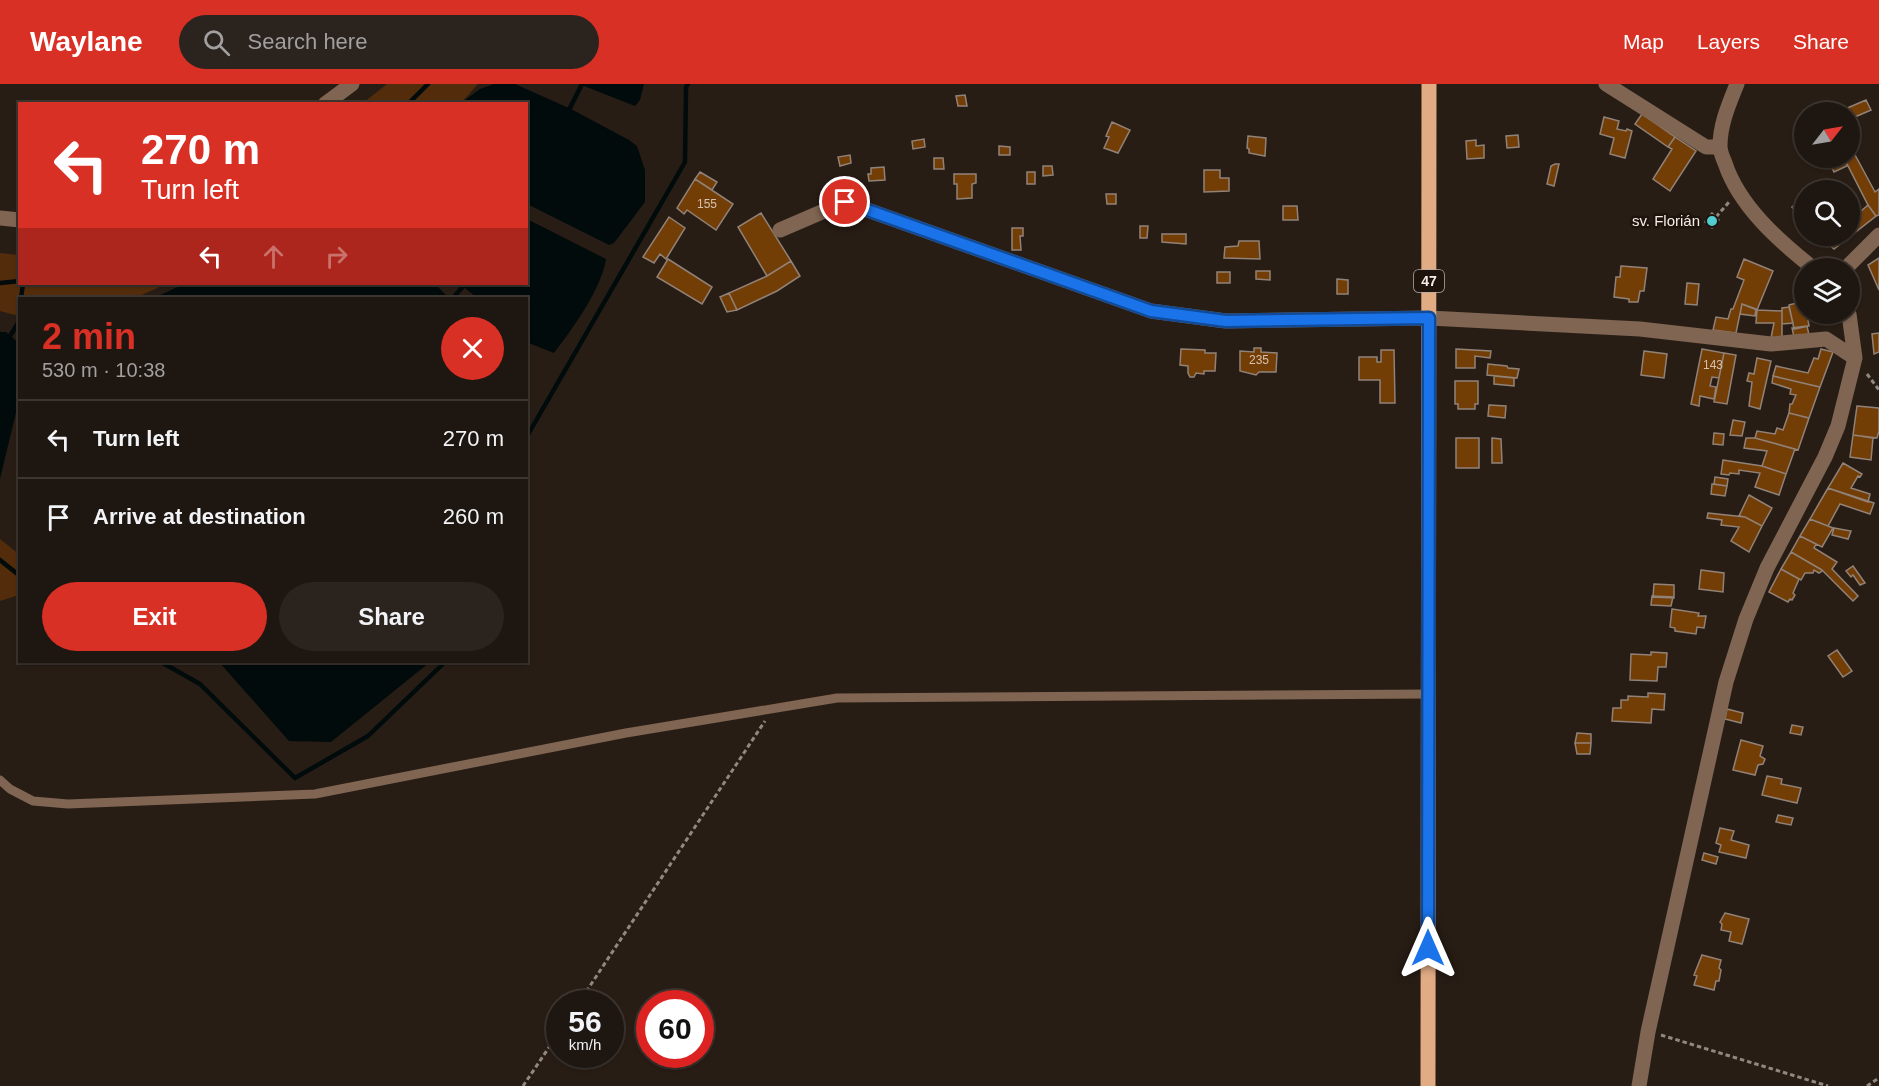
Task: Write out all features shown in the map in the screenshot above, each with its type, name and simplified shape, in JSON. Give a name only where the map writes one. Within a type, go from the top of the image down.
[{"type":"main road","name":"47","points":[[1428,1086],[1429,84]]},
{"type":"street","points":[[328,102],[352,84]]},
{"type":"street","points":[[1606,84],[1706,147],[1720,147]]},
{"type":"street","points":[[1737,84],[1723,121],[1720,147],[1729,174],[1753,212],[1783,244],[1800,258]]},
{"type":"street","points":[[780,230],[845,202],[1151,311],[1226,321],[1429,318],[1640,328],[1772,344],[1826,339],[1854,358]]},
{"type":"street","points":[[0,218],[18,220]]},
{"type":"street","points":[[1856,258],[1879,235]]},
{"type":"street","points":[[1639,1086],[1648,1032],[1733,661],[1746,619],[1767,568],[1825,457],[1838,426],[1854,358],[1850,324]]},
{"type":"lane","points":[[0,780],[10,789],[33,801],[68,804],[315,794],[626,733],[837,698],[1428,694]]},
{"type":"path","points":[[587,990],[774,708]]},
{"type":"path","points":[[1648,1032],[1706,1047],[1828,1086]]},
{"type":"path","points":[[523,1086],[546,1052]]},
{"type":"path","points":[[1867,1086],[1879,1078]]},
{"type":"shaded area","points":[[387,84],[478,84],[462,102],[364,102]]},
{"type":"shaded area","points":[[494,84],[515,84],[571,109],[637,146],[645,170],[645,202],[614,243],[609,245],[528,204],[528,102],[462,102],[480,89]]},
{"type":"shaded area","points":[[579,84],[644,84],[640,100],[635,106]]},
{"type":"shaded area","points":[[528,220],[606,259],[592,296],[554,353],[528,341],[528,297],[476,297],[461,285],[528,285]]},
{"type":"shaded area","points":[[0,253],[18,255],[18,285],[164,285],[137,297],[18,297],[18,316],[0,311]]},
{"type":"shaded area","points":[[182,285],[436,285],[448,297],[156,297]]},
{"type":"shaded area","points":[[0,332],[6,332],[18,342],[18,404],[0,479]]},
{"type":"shaded area","points":[[0,539],[18,553],[18,595],[0,601]]},
{"type":"shaded area","points":[[220,663],[429,663],[331,742],[289,741]]},
{"type":"building","points":[[965,95],[967,106],[958,106],[956,96]]},
{"type":"building","points":[[1866,100],[1871,110],[1860,115],[1860,103]]},
{"type":"building","points":[[1642,114],[1675,137],[1668,147],[1635,124]]},
{"type":"building","points":[[1604,117],[1619,121],[1617,129],[1632,131],[1625,158],[1610,154],[1614,138],[1600,134]]},
{"type":"building","points":[[1112,122],[1130,130],[1118,153],[1104,148]]},
{"type":"building","points":[[1518,135],[1519,147],[1507,148],[1506,136]]},
{"type":"building","points":[[1248,136],[1266,138],[1265,156],[1249,153]]},
{"type":"building","points":[[1675,137],[1696,151],[1670,191],[1653,179],[1672,149],[1668,147]]},
{"type":"building","points":[[924,139],[925,147],[913,149],[912,141]]},
{"type":"building","points":[[1476,140],[1476,146],[1484,145],[1484,158],[1467,159],[1466,141]]},
{"type":"building","points":[[999,146],[1010,147],[1010,155],[999,155]]},
{"type":"building","points":[[850,155],[851,163],[840,166],[838,157]]},
{"type":"building","points":[[934,158],[943,158],[944,169],[934,169]]},
{"type":"building","points":[[1559,164],[1554,186],[1547,184],[1551,166]]},
{"type":"building","points":[[1860,164],[1875,192],[1879,189],[1879,215],[1876,216],[1868,205],[1860,189],[1860,180],[1855,180],[1849,168],[1860,168]]},
{"type":"building","points":[[1043,166],[1052,166],[1053,175],[1043,176]]},
{"type":"building","points":[[884,167],[885,180],[869,181],[868,174],[871,174],[871,168]]},
{"type":"building","points":[[1204,170],[1220,170],[1220,178],[1229,178],[1229,191],[1204,192]]},
{"type":"building","points":[[700,172],[717,182],[712,190],[695,179]]},
{"type":"building","points":[[1027,172],[1035,172],[1035,184],[1027,184]]},
{"type":"building","points":[[954,174],[976,174],[976,183],[972,184],[972,198],[957,199]]},
{"type":"building","points":[[695,179],[733,204],[716,230],[687,210],[684,214],[677,208]]},
{"type":"building","points":[[1106,194],[1116,194],[1116,204],[1107,204]]},
{"type":"building","points":[[1868,205],[1876,216],[1860,229],[1860,210]]},
{"type":"building","points":[[1283,206],[1297,206],[1298,220],[1283,220]]},
{"type":"building","points":[[761,213],[791,261],[767,276],[738,227]]},
{"type":"building","name":"sv. Florián","points":[[1712,213],[1719,220],[1712,228],[1705,222]]},
{"type":"building","points":[[669,217],[685,228],[666,259],[660,254],[654,263],[643,257]]},
{"type":"building","points":[[1140,226],[1148,226],[1147,238],[1140,238]]},
{"type":"building","points":[[1012,228],[1023,228],[1023,236],[1020,236],[1021,250],[1012,250]]},
{"type":"building","points":[[1162,234],[1186,234],[1186,244],[1162,242]]},
{"type":"building","points":[[1239,241],[1259,241],[1260,259],[1224,258],[1225,247],[1238,246]]},
{"type":"building","points":[[1879,258],[1879,290],[1868,265]]},
{"type":"building","points":[[668,259],[712,287],[702,304],[657,277]]},
{"type":"building","points":[[1744,259],[1773,271],[1757,310],[1742,304],[1736,333],[1713,330],[1716,317],[1728,319],[1733,309],[1744,280],[1737,277]]},
{"type":"building","points":[[791,261],[800,276],[777,291],[737,310],[729,293],[767,276]]},
{"type":"building","points":[[1621,266],[1647,268],[1644,291],[1640,291],[1638,302],[1629,302],[1629,299],[1614,297],[1616,277],[1620,277]]},
{"type":"building","points":[[1256,271],[1270,271],[1270,280],[1256,279]]},
{"type":"building","points":[[1217,272],[1230,272],[1230,283],[1217,283]]},
{"type":"building","points":[[1337,279],[1348,280],[1348,294],[1337,294]]},
{"type":"building","points":[[1687,283],[1699,284],[1697,305],[1685,304]]},
{"type":"building","points":[[729,293],[737,310],[727,312],[720,297]]},
{"type":"building","points":[[1742,304],[1756,309],[1755,316],[1740,314]]},
{"type":"building","points":[[1794,304],[1794,324],[1809,324],[1809,326],[1794,329],[1789,305]]},
{"type":"building","points":[[1789,307],[1793,323],[1782,324],[1782,308]]},
{"type":"building","points":[[1757,310],[1782,311],[1782,338],[1771,338],[1774,323],[1756,323]]},
{"type":"building","points":[[1807,326],[1809,335],[1794,337],[1792,328]]},
{"type":"building","points":[[1879,333],[1879,352],[1874,354],[1872,334]]},
{"type":"building","points":[[1254,348],[1261,348],[1261,352],[1277,353],[1276,372],[1259,372],[1256,375],[1240,371],[1240,351],[1254,352]]},
{"type":"building","points":[[1181,349],[1216,353],[1215,371],[1204,371],[1204,374],[1196,373],[1194,377],[1190,377],[1188,366],[1180,365]]},
{"type":"building","points":[[1456,349],[1491,351],[1490,358],[1475,356],[1475,368],[1456,368]]},
{"type":"building","points":[[1702,349],[1724,353],[1719,378],[1712,377],[1710,386],[1716,387],[1714,399],[1700,396],[1699,406],[1691,404]]},
{"type":"building","points":[[1821,349],[1833,352],[1820,387],[1773,376],[1776,366],[1808,373],[1814,358],[1818,359]]},
{"type":"building","points":[[1381,350],[1394,350],[1395,403],[1380,403],[1380,380],[1359,380],[1359,357],[1377,357],[1377,362],[1381,362]]},
{"type":"building","points":[[1644,351],[1667,354],[1664,378],[1641,375]]},
{"type":"building","points":[[1724,353],[1736,355],[1727,404],[1714,402]]},
{"type":"building","points":[[1757,358],[1771,361],[1760,409],[1749,406],[1752,382],[1747,381],[1749,373],[1754,374]]},
{"type":"building","points":[[1488,364],[1519,369],[1517,378],[1487,375]]},
{"type":"building","points":[[1494,376],[1514,378],[1514,386],[1494,384]]},
{"type":"building","points":[[1773,376],[1820,387],[1809,418],[1789,413],[1790,404],[1796,395],[1790,394],[1791,389],[1772,383]]},
{"type":"building","points":[[1455,381],[1478,381],[1478,404],[1475,404],[1475,409],[1458,409],[1458,404],[1455,404]]},
{"type":"building","points":[[1489,405],[1506,406],[1505,418],[1488,416]]},
{"type":"building","points":[[1857,406],[1879,408],[1877,438],[1853,435]]},
{"type":"building","points":[[1789,413],[1809,418],[1798,450],[1755,438],[1757,431],[1775,434],[1777,428],[1783,430]]},
{"type":"building","points":[[1733,420],[1745,422],[1742,436],[1730,435]]},
{"type":"building","points":[[1714,433],[1724,434],[1723,445],[1713,444]]},
{"type":"building","points":[[1853,435],[1873,438],[1871,460],[1850,457]]},
{"type":"building","points":[[1456,438],[1479,438],[1479,468],[1456,468]]},
{"type":"building","points":[[1492,438],[1501,439],[1502,463],[1492,463]]},
{"type":"building","points":[[1746,438],[1755,438],[1795,449],[1786,474],[1762,466],[1767,451],[1744,448]]},
{"type":"building","points":[[1723,460],[1762,466],[1786,474],[1779,495],[1755,487],[1760,473],[1739,470],[1739,474],[1721,474]]},
{"type":"building","points":[[1843,463],[1862,474],[1858,476],[1851,488],[1870,494],[1868,502],[1828,488]]},
{"type":"building","points":[[1715,477],[1728,479],[1727,486],[1714,484]]},
{"type":"building","points":[[1712,484],[1727,486],[1725,496],[1711,494]]},
{"type":"building","points":[[1828,488],[1874,503],[1870,514],[1840,504],[1828,526],[1810,519]]},
{"type":"building","points":[[1749,495],[1772,508],[1762,526],[1739,516]]},
{"type":"building","points":[[1708,513],[1745,517],[1762,526],[1749,552],[1731,541],[1739,527],[1721,525],[1722,520],[1707,518]]},
{"type":"building","points":[[1810,519],[1833,528],[1822,547],[1800,536]]},
{"type":"building","points":[[1834,528],[1851,531],[1848,539],[1832,535]]},
{"type":"building","points":[[1800,536],[1816,544],[1814,548],[1837,562],[1832,569],[1858,596],[1853,601],[1822,570],[1791,552]]},
{"type":"building","points":[[1791,552],[1822,571],[1819,573],[1814,570],[1813,573],[1805,573],[1801,580],[1781,569]]},
{"type":"building","points":[[1853,566],[1865,583],[1860,585],[1853,575],[1851,577],[1846,571]]},
{"type":"building","points":[[1781,569],[1799,579],[1793,593],[1795,595],[1788,602],[1769,592]]},
{"type":"building","points":[[1701,570],[1724,573],[1723,592],[1699,589]]},
{"type":"building","points":[[1654,584],[1674,585],[1674,598],[1653,597]]},
{"type":"building","points":[[1652,596],[1673,597],[1671,606],[1651,605]]},
{"type":"building","points":[[1672,609],[1706,616],[1704,628],[1697,627],[1696,634],[1675,631],[1675,628],[1670,627]]},
{"type":"building","points":[[1837,650],[1852,671],[1843,677],[1828,656]]},
{"type":"building","points":[[1651,652],[1667,653],[1666,667],[1658,667],[1657,681],[1630,680],[1631,654],[1651,655]]},
{"type":"building","points":[[1648,693],[1665,694],[1664,710],[1652,709],[1651,723],[1612,721],[1613,708],[1621,708],[1621,700],[1628,700],[1628,696],[1648,697]]},
{"type":"building","points":[[1727,709],[1743,713],[1741,723],[1725,719]]},
{"type":"building","points":[[1792,725],[1803,727],[1801,735],[1790,733]]},
{"type":"building","points":[[1577,733],[1591,734],[1591,743],[1575,743]]},
{"type":"building","points":[[1741,740],[1763,746],[1760,756],[1765,759],[1763,764],[1758,765],[1755,775],[1733,770]]},
{"type":"building","points":[[1575,743],[1591,743],[1590,754],[1577,754]]},
{"type":"building","points":[[1767,776],[1782,779],[1781,784],[1801,788],[1797,803],[1762,795]]},
{"type":"building","points":[[1778,815],[1793,818],[1791,825],[1776,822]]},
{"type":"building","points":[[1720,828],[1734,831],[1731,840],[1749,845],[1746,858],[1719,852],[1721,845],[1716,843]]},
{"type":"building","points":[[1704,853],[1718,857],[1716,864],[1702,860]]},
{"type":"building","points":[[1725,913],[1749,919],[1742,944],[1729,941],[1731,932],[1721,930],[1720,922]]},
{"type":"building","points":[[1702,955],[1721,960],[1719,981],[1716,981],[1714,990],[1694,985],[1697,976],[1694,975]]},
{"type":"waterway","points":[[410,102],[428,84]]},
{"type":"waterway","points":[[567,114],[582,84]]},
{"type":"waterway","points":[[528,435],[685,162],[686,87],[688,84]]},
{"type":"waterway","points":[[0,283],[18,281]]},
{"type":"waterway","points":[[21,297],[23,285]]},
{"type":"waterway","points":[[454,297],[464,285]]},
{"type":"waterway","points":[[7,341],[18,323]]},
{"type":"waterway","points":[[0,560],[18,574]]},
{"type":"waterway","points":[[163,663],[200,684],[295,778],[368,736],[444,663]]},
{"type":"place","name":"sv. Florián","points":[[1712,221]]},
{"type":"route","points":[[845,202],[1151,311],[1226,321],[1429,318],[1428,948]]}]
